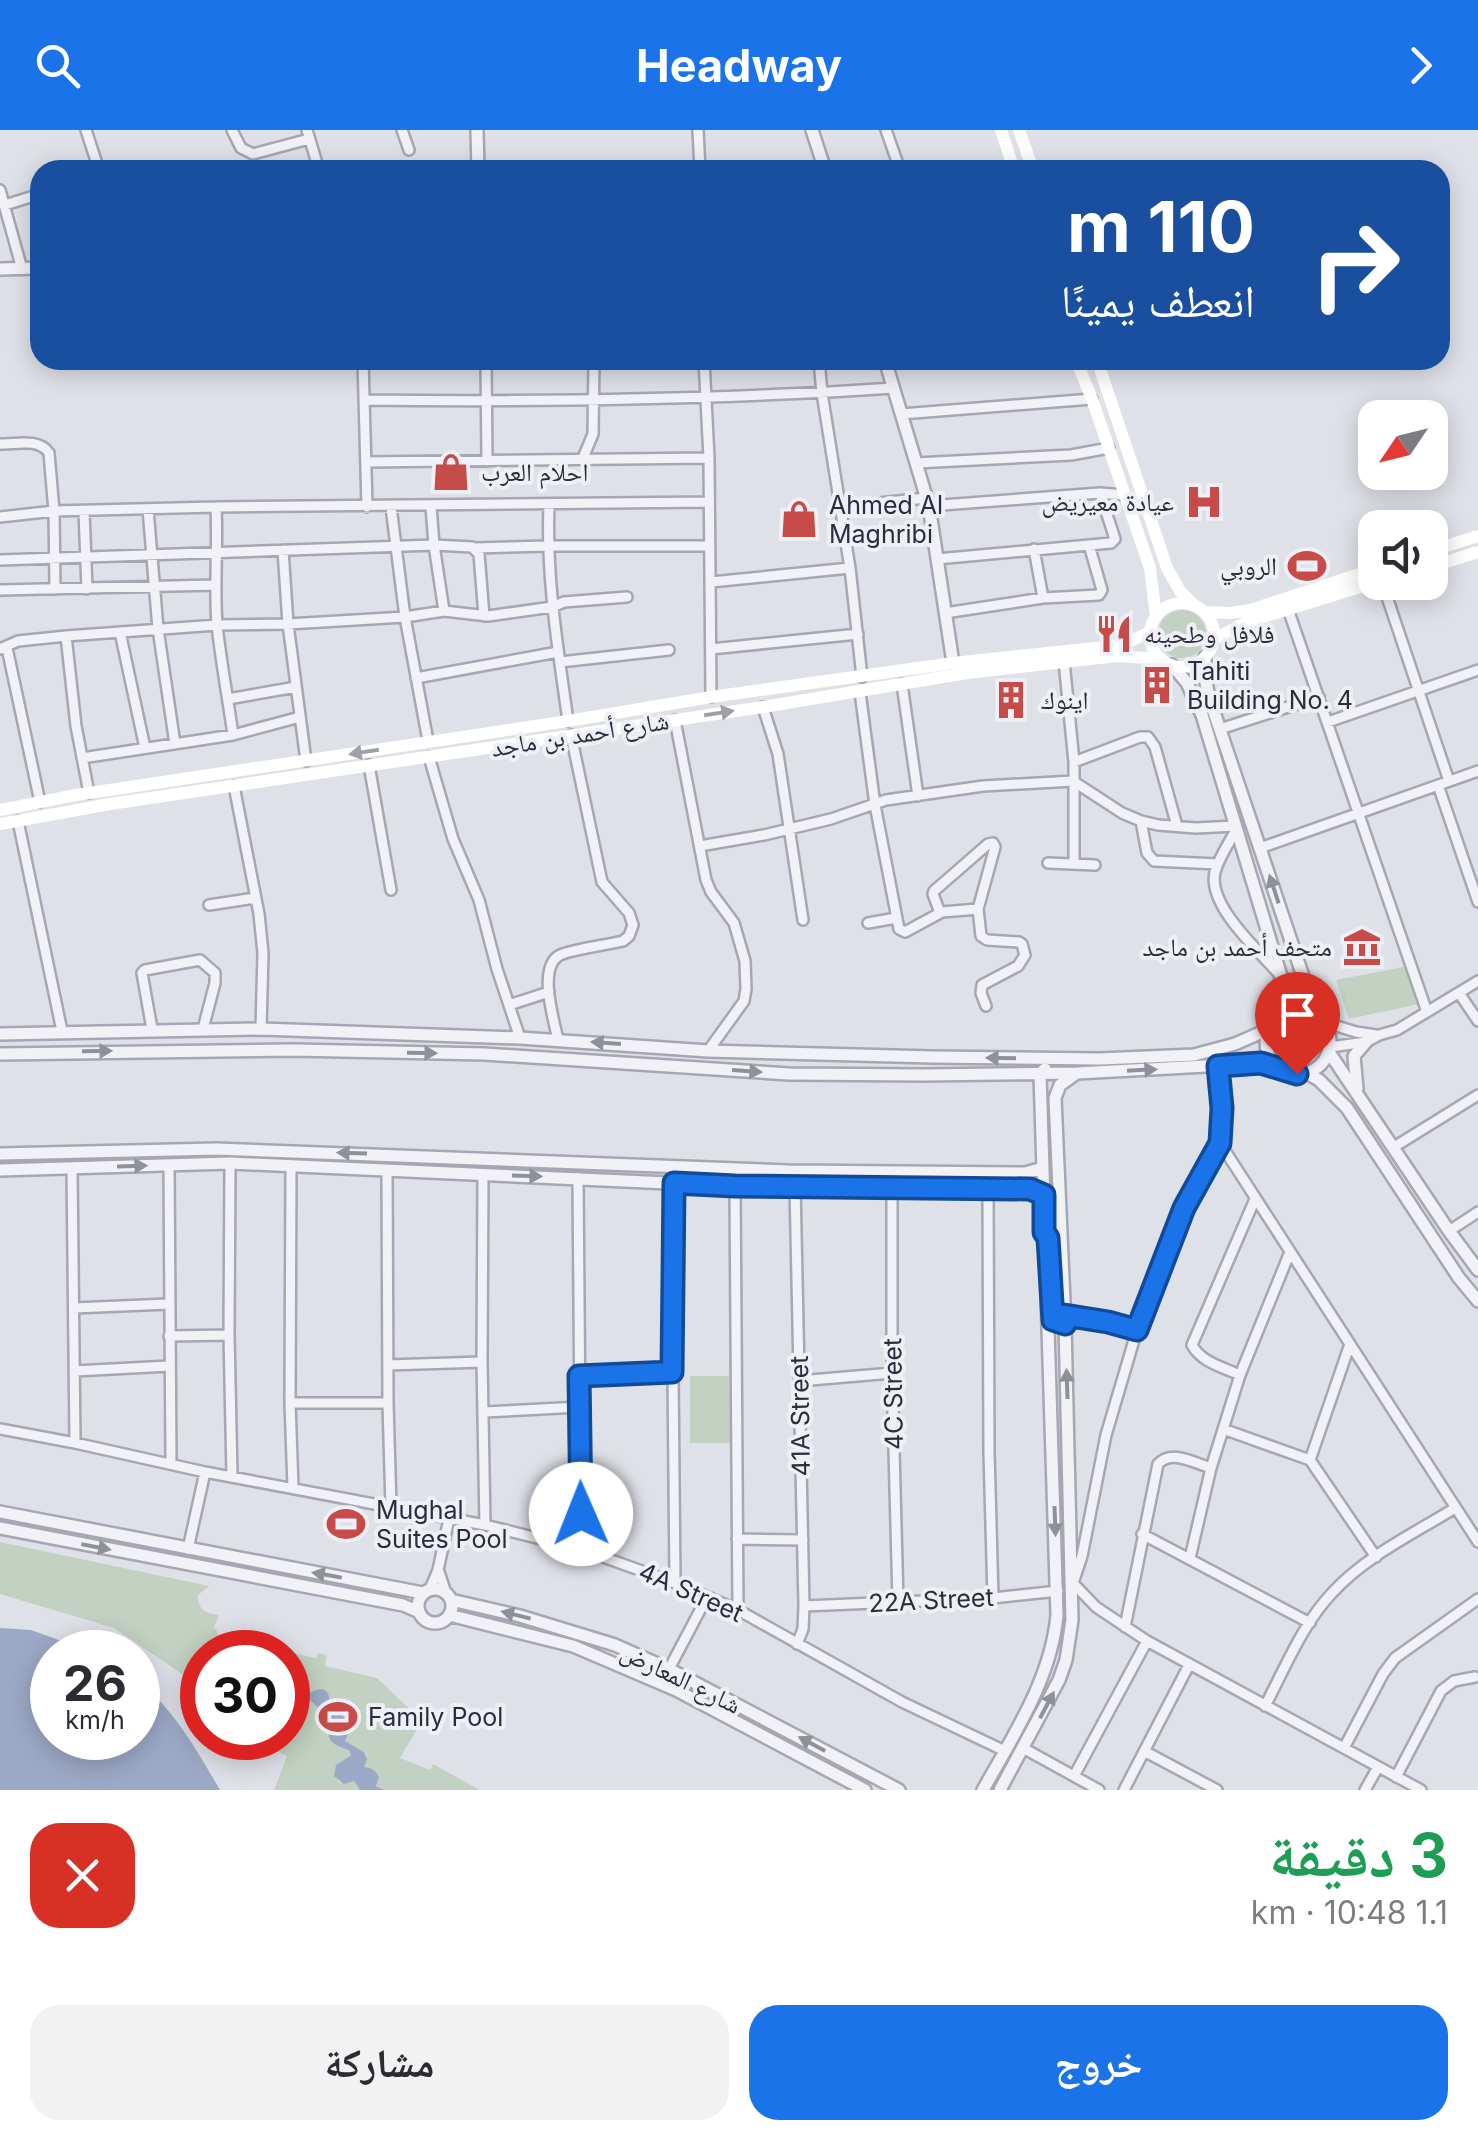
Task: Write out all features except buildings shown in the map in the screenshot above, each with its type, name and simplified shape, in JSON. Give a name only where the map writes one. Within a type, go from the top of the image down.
[{"type":"main road","points":[[1001,130],[1011,160]]},
{"type":"main road","points":[[1019,130],[1030,160]]},
{"type":"main road","points":[[1080,370],[1150,568],[1155,592],[1151,641],[1167,662],[1184,667],[1196,664],[1205,657],[1214,639],[1214,629],[1175,584],[1167,568],[1100,370]]},
{"type":"main road","points":[[1448,546],[1478,536]]},
{"type":"main road","points":[[1448,561],[1478,552]]},
{"type":"main road","points":[[1153,624],[1168,606],[1184,602],[1230,613],[1250,610],[1358,575]]},
{"type":"main road","points":[[1214,639],[1247,622],[1358,588]]},
{"type":"main road","name":"شارع أحمد بن ماجد","points":[[0,810],[428,741],[675,720],[763,707],[953,663],[1114,646],[1133,640],[1153,624]]},
{"type":"main road","name":"شارع أحمد بن ماجد","points":[[0,824],[429,757],[711,697],[902,684],[1117,656],[1167,662]]},
{"type":"street","points":[[86,130],[96,160]]},
{"type":"street","points":[[232,130],[249,154],[308,134],[316,160]]},
{"type":"street","points":[[402,130],[409,150]]},
{"type":"street","points":[[477,130],[478,160]]},
{"type":"street","points":[[698,130],[700,160]]},
{"type":"street","points":[[814,130],[822,160]]},
{"type":"street","points":[[886,130],[896,160]]},
{"type":"street","points":[[0,190],[22,268]]},
{"type":"street","points":[[5,206],[30,197]]},
{"type":"street","points":[[0,269],[30,268]]},
{"type":"street","points":[[363,370],[367,507]]},
{"type":"street","points":[[486,370],[487,461]]},
{"type":"street","points":[[583,458],[594,434],[594,370]]},
{"type":"street","points":[[705,370],[711,697]]},
{"type":"street","points":[[820,370],[850,568],[876,805],[896,918],[905,932],[940,913],[978,909]]},
{"type":"street","points":[[887,370],[927,502],[953,663]]},
{"type":"street","points":[[364,400],[706,398],[893,388]]},
{"type":"street","points":[[901,414],[1092,399]]},
{"type":"street","points":[[0,444],[38,443],[49,453],[56,589]]},
{"type":"street","points":[[916,463],[1072,455],[1109,448]]},
{"type":"street","points":[[366,462],[709,458]]},
{"type":"street","points":[[938,559],[1111,543],[1115,539],[1100,494]]},
{"type":"street","points":[[840,507],[1124,494]]},
{"type":"street","points":[[0,518],[54,511],[216,507],[709,502]]},
{"type":"street","points":[[431,506],[444,612]]},
{"type":"street","points":[[549,506],[552,607],[569,728],[602,882],[629,913],[633,925],[623,941],[556,958],[548,971],[558,1040]]},
{"type":"street","points":[[216,507],[218,625],[234,735]]},
{"type":"street","points":[[391,507],[405,617],[428,741]]},
{"type":"street","points":[[148,509],[158,629],[174,744]]},
{"type":"street","points":[[84,510],[87,588]]},
{"type":"street","points":[[0,560],[434,544],[475,548],[710,546]]},
{"type":"street","points":[[945,613],[1043,598],[1096,596],[1102,590],[1089,545]]},
{"type":"street","points":[[475,548],[479,554],[484,616]]},
{"type":"street","points":[[1034,548],[1043,598]]},
{"type":"street","points":[[283,550],[288,624],[306,761]]},
{"type":"street","points":[[710,582],[850,568]]},
{"type":"street","points":[[0,590],[216,585]]},
{"type":"street","points":[[40,802],[12,671],[3,648],[18,641],[444,612],[484,616],[564,602],[627,597]]},
{"type":"street","points":[[1386,600],[1449,781]]},
{"type":"street","points":[[1288,609],[1426,1012]]},
{"type":"street","points":[[120,632],[144,748]]},
{"type":"street","points":[[711,649],[858,634]]},
{"type":"street","points":[[66,636],[90,793]]},
{"type":"street","points":[[416,678],[559,657],[668,650]]},
{"type":"street","points":[[1205,657],[1206,688],[1320,1019],[1329,1030],[1330,1049],[1478,1270]]},
{"type":"street","points":[[1064,661],[1074,762],[1074,864]]},
{"type":"street","points":[[1167,662],[1187,683],[1198,704],[1280,976],[1279,1000],[1266,1039],[1267,1050],[1278,1068]]},
{"type":"street","points":[[0,668],[12,671]]},
{"type":"street","points":[[1328,722],[1478,670]]},
{"type":"street","points":[[902,684],[918,796]]},
{"type":"street","points":[[228,699],[296,687]]},
{"type":"street","points":[[1220,729],[1319,697]]},
{"type":"street","points":[[763,707],[778,754],[803,920]]},
{"type":"street","points":[[82,758],[234,735],[300,717]]},
{"type":"street","points":[[675,720],[710,892],[734,924],[745,962],[744,1001],[708,1050]]},
{"type":"street","points":[[1074,762],[1140,736],[1148,737],[1155,747],[1177,826]]},
{"type":"street","points":[[429,757],[453,839],[479,900],[520,1038]]},
{"type":"street","points":[[370,765],[391,890]]},
{"type":"street","points":[[1260,848],[1478,772]]},
{"type":"street","points":[[700,846],[745,840],[886,800],[983,786],[1073,781],[1122,814],[1141,821],[1236,828]]},
{"type":"street","points":[[1438,785],[1474,880],[1478,902]]},
{"type":"street","points":[[234,786],[263,952],[261,1028]]},
{"type":"street","points":[[18,821],[62,1032]]},
{"type":"street","points":[[1141,821],[1147,853],[1154,861],[1218,864]]},
{"type":"street","points":[[1236,828],[1218,864],[1215,894],[1220,906],[1280,976]]},
{"type":"street","points":[[940,913],[932,892],[993,843],[978,909],[982,938],[1019,942],[1025,955],[1018,966],[982,985],[986,1006]]},
{"type":"street","points":[[1048,863],[1095,865]]},
{"type":"street","points":[[210,905],[255,898]]},
{"type":"street","points":[[868,923],[896,918]]},
{"type":"street","points":[[152,1029],[142,973],[200,960],[215,973],[203,1029]]},
{"type":"street","points":[[1358,1094],[1354,1056],[1366,1042],[1397,1030],[1478,981]]},
{"type":"street","points":[[509,1005],[549,992]]},
{"type":"street","points":[[1460,993],[1478,1022]]},
{"type":"street","points":[[0,1034],[261,1028],[708,1050],[1100,1059],[1194,1055],[1235,1044],[1272,1024],[1284,1012],[1306,1010],[1356,1032],[1378,1035]]},
{"type":"street","points":[[1330,1049],[1366,1042]]},
{"type":"street","points":[[0,1054],[294,1050],[485,1054],[789,1074],[1078,1074],[1261,1063],[1297,1074],[1308,1073],[1322,1064],[1330,1049]]},
{"type":"street","points":[[1040,1074],[1052,1065],[1100,1059]]},
{"type":"street","points":[[1072,1583],[1082,1556],[1106,1434],[1137,1330],[1184,1208],[1220,1143],[1218,1066]]},
{"type":"street","points":[[1308,1073],[1347,1108],[1478,1301]]},
{"type":"street","points":[[982,1790],[1047,1667],[1055,1638],[1058,1591],[1040,1074]]},
{"type":"street","points":[[1000,1790],[1059,1680],[1072,1620],[1056,1091],[1065,1080],[1078,1074]]},
{"type":"street","points":[[1394,1147],[1478,1095]]},
{"type":"street","points":[[1042,1122],[1046,1118],[1052,1124],[1058,1168]]},
{"type":"street","points":[[1220,1143],[1478,1542]]},
{"type":"street","points":[[0,1154],[216,1149],[788,1171],[1030,1173],[1043,1168]]},
{"type":"street","points":[[230,1164],[232,1476]]},
{"type":"street","points":[[169,1165],[170,1463]]},
{"type":"street","points":[[0,1170],[291,1165],[735,1186],[1030,1189],[1044,1195]]},
{"type":"street","points":[[291,1165],[292,1487]]},
{"type":"street","points":[[72,1168],[75,1443]]},
{"type":"street","points":[[387,1170],[391,1507]]},
{"type":"street","points":[[954,1188],[958,1181],[995,1182],[999,1173]]},
{"type":"street","points":[[484,1175],[485,1525]]},
{"type":"street","points":[[578,1178],[581,1549]]},
{"type":"street","points":[[674,1183],[675,1582]]},
{"type":"street","points":[[735,1186],[738,1610]]},
{"type":"street","name":"41A Street","points":[[795,1186],[804,1606],[803,1629],[797,1644]]},
{"type":"street","name":"4C Street","points":[[892,1187],[898,1602]]},
{"type":"street","points":[[988,1188],[993,1598]]},
{"type":"street","points":[[1240,1375],[1207,1361],[1192,1344],[1255,1199]]},
{"type":"street","points":[[1449,1231],[1478,1212]]},
{"type":"street","points":[[1044,1232],[1048,1238],[1051,1318],[1057,1323],[1108,1322],[1137,1330]]},
{"type":"street","points":[[1190,1558],[1240,1375],[1290,1252]]},
{"type":"street","points":[[74,1308],[168,1304]]},
{"type":"street","points":[[169,1336],[229,1335]]},
{"type":"street","points":[[1310,1460],[1350,1344]]},
{"type":"street","points":[[388,1365],[482,1362]]},
{"type":"street","points":[[75,1371],[170,1366]]},
{"type":"street","points":[[579,1376],[672,1372]]},
{"type":"street","points":[[799,1381],[892,1373]]},
{"type":"street","points":[[290,1403],[388,1403]]},
{"type":"street","points":[[484,1412],[580,1407]]},
{"type":"street","name":"4A Street","points":[[0,1429],[485,1525],[581,1549],[675,1582],[738,1610],[902,1702],[1005,1751]]},
{"type":"street","points":[[1223,1429],[1310,1460],[1376,1557]]},
{"type":"street","points":[[1125,1627],[1158,1464],[1172,1456],[1212,1468]]},
{"type":"street","points":[[188,1550],[206,1472]]},
{"type":"street","points":[[1265,1706],[1310,1622],[1332,1593],[1376,1557],[1456,1508]]},
{"type":"street","points":[[0,1512],[188,1550],[426,1591],[438,1588],[448,1596]]},
{"type":"street","points":[[418,1611],[418,1603],[438,1570],[449,1519]]},
{"type":"street","points":[[0,1528],[403,1605],[433,1623],[444,1621],[449,1615],[448,1596],[438,1570]]},
{"type":"street","points":[[1142,1534],[1310,1622]]},
{"type":"street","points":[[737,1540],[803,1540]]},
{"type":"street","points":[[1072,1583],[1096,1607],[1147,1641],[1421,1790]]},
{"type":"street","name":"22A Street","points":[[804,1606],[993,1598],[1058,1591]]},
{"type":"street","name":"شارع المعارض","points":[[448,1596],[569,1630],[669,1669],[899,1790]]},
{"type":"street","points":[[669,1669],[707,1597]]},
{"type":"street","points":[[1344,1748],[1395,1658],[1478,1599]]},
{"type":"street","points":[[1072,1620],[1082,1608],[1096,1607]]},
{"type":"street","name":"شارع المعارض","points":[[449,1615],[590,1653],[676,1690],[865,1790]]},
{"type":"street","points":[[1074,1776],[1147,1641]]},
{"type":"street","points":[[1124,1790],[1189,1665]]},
{"type":"street","points":[[1396,1776],[1441,1690],[1454,1681],[1475,1678]]},
{"type":"street","points":[[1023,1748],[1099,1790]]},
{"type":"street","points":[[1144,1752],[1217,1790]]},
{"type":"street","points":[[1365,1790],[1378,1767]]},
{"type":"green space","points":[[1182,610],[1199,617],[1206,634],[1199,651],[1182,658],[1165,651],[1158,634],[1165,617]]},
{"type":"green space","points":[[1408,966],[1419,1004],[1349,1019],[1336,980]]},
{"type":"green space","points":[[690,1376],[729,1376],[730,1443],[690,1443]]},
{"type":"green space","points":[[0,1542],[209,1586],[198,1595],[199,1605],[219,1615],[216,1630],[180,1630],[180,1673],[160,1659],[160,1630],[117,1630],[0,1594]]},
{"type":"green space","points":[[318,1653],[327,1655],[325,1666],[377,1678],[422,1721],[400,1758],[430,1770],[433,1764],[480,1790],[385,1790],[358,1784],[360,1790],[274,1790],[285,1760],[310,1760],[310,1657],[316,1658]],"holes":[[[329,1695],[330,1707],[341,1713],[350,1727],[345,1741],[367,1755],[340,1783],[334,1773],[351,1755],[327,1735],[328,1716],[320,1708]]]},
{"type":"water","points":[[0,1628],[31,1630],[30,1760],[160,1760],[160,1702],[180,1726],[180,1760],[202,1760],[220,1790],[0,1790]]},
{"type":"water","points":[[322,1689],[329,1695],[332,1710],[348,1722],[345,1741],[364,1752],[364,1767],[376,1773],[376,1786],[385,1790],[360,1790],[354,1781],[344,1784],[334,1776],[336,1765],[351,1755],[331,1741],[327,1714],[310,1698],[314,1691]]},
{"type":"place","name":"احلام العرب","points":[[451,472]]},
{"type":"place","name":"عيادة معيريض","points":[[1204,502]]},
{"type":"place","name":"Ahmed Al Maghribi","points":[[799,519]]},
{"type":"place","name":"الروبي","points":[[1307,566]]},
{"type":"place","name":"فلافل وطحينه","points":[[1114,634]]},
{"type":"place","name":"Tahiti Building No. 4","points":[[1157,685]]},
{"type":"place","name":"اينوك","points":[[1011,700]]},
{"type":"place","name":"متحف أحمد بن ماجد","points":[[1362,947]]},
{"type":"place","name":"Mughal Suites Pool","points":[[346,1524]]},
{"type":"place","name":"Family Pool","points":[[338,1717]]},
{"type":"route","points":[[581,1514],[579,1376],[672,1372],[674,1183],[1030,1189],[1044,1195],[1053,1320],[1065,1324],[1064,1315],[1137,1330],[1184,1208],[1220,1143],[1218,1066],[1261,1063],[1297,1074]]}]
